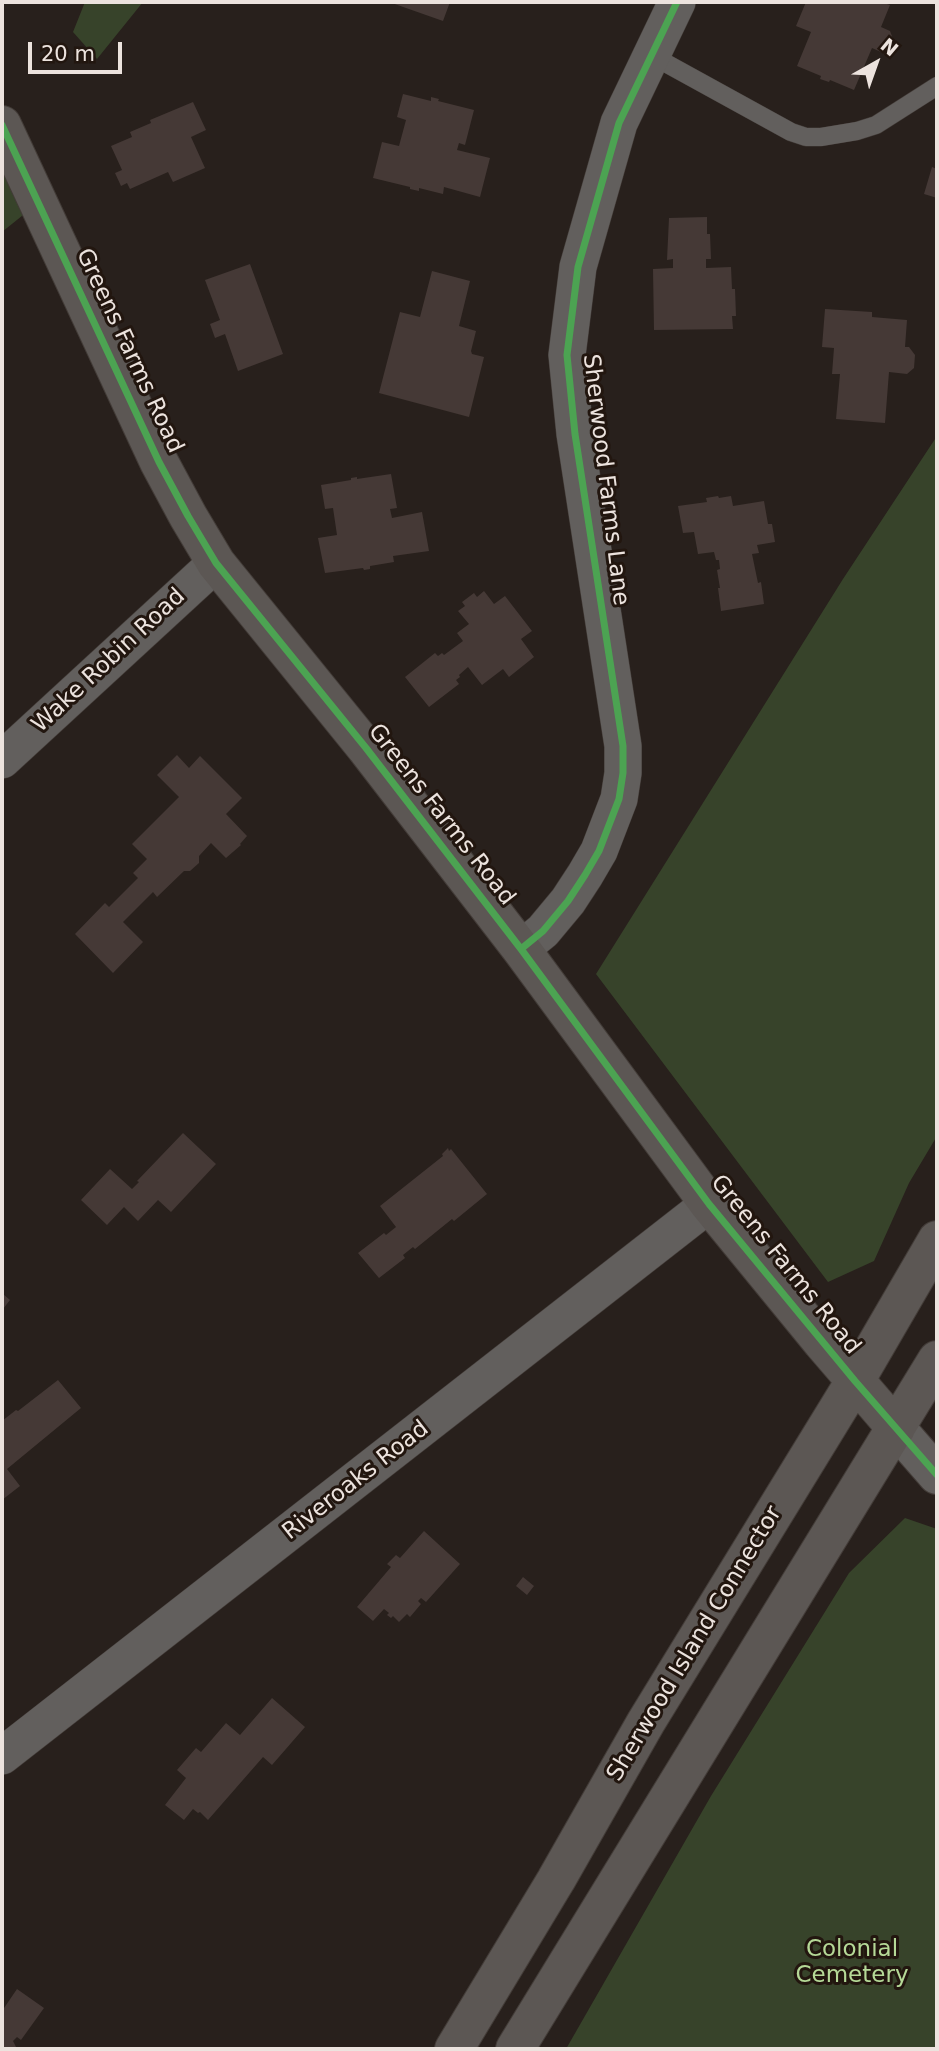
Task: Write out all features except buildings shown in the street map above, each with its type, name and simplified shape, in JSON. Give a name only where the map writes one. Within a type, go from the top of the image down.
[{"type":"main road","name":"Greens Farms Road","points":[[2,125],[159,462],[216,563],[366,748],[521,949],[709,1204],[896,1428]]},
{"type":"main road","name":"Sherwood Island Connector","points":[[454,2049],[556,1880],[646,1722],[855,1381],[937,1240]]},
{"type":"main road","points":[[515,2049],[937,1360]]},
{"type":"street","name":"Sherwood Farms Lane","points":[[521,949],[544,931],[580,884],[600,851],[619,799],[623,746],[575,434],[567,355],[578,267],[619,123],[677,2]]},
{"type":"street","name":"Wake Robin Road","points":[[2,760],[216,563]]},
{"type":"street","name":"Riveroaks Road","points":[[2,1756],[709,1204]]},
{"type":"street","name":"Greens Farms Road","points":[[896,1428],[937,1475]]},
{"type":"lane","points":[[651,55],[791,131],[806,136],[821,137],[876,125],[937,86]]},
{"type":"green space","points":[[85,2],[143,2],[97,59],[73,32]]},
{"type":"green space","points":[[2,125],[38,203],[2,232]]},
{"type":"green space","points":[[937,436],[937,1136],[909,1183],[874,1261],[828,1282],[596,974],[843,579]]},
{"type":"green space","name":"Colonial Cemetery","points":[[905,1518],[937,1529],[937,2049],[566,2049],[711,1796],[849,1573]]},
{"type":"cycle path","points":[[521,949],[543,931],[585,875],[599,851],[619,799],[623,746],[575,434],[567,355],[578,267],[619,123],[677,2]]},
{"type":"cycle path","points":[[2,125],[159,462],[216,563],[366,748],[521,949],[709,1204],[855,1381],[937,1475]]}]
